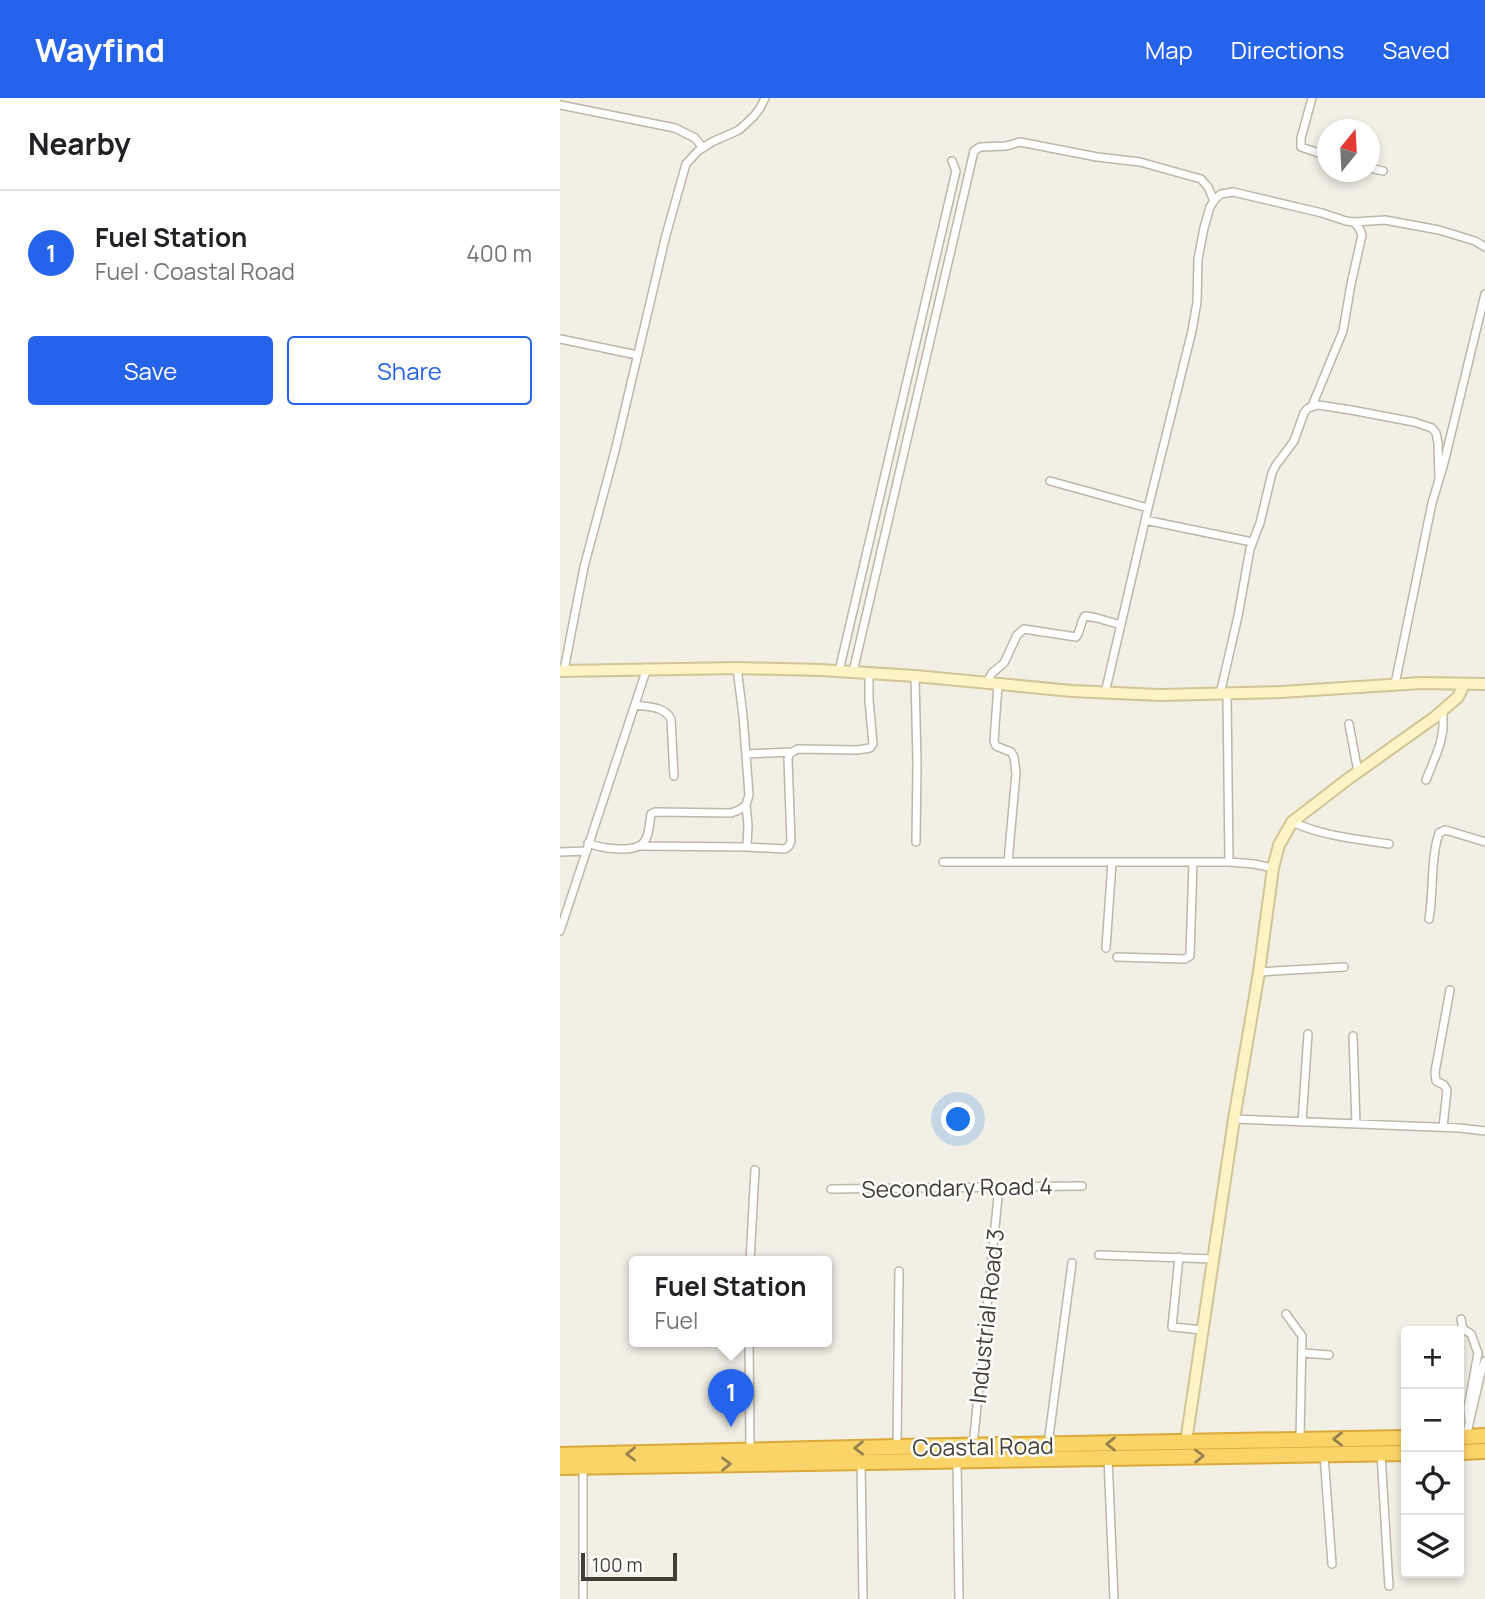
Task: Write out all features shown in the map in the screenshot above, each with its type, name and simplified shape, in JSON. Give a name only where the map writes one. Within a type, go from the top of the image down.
[{"type":"highway","points":[[1464,1437],[1485,1436]]},
{"type":"highway","name":"Coastal Road","points":[[560,1467],[583,1461],[750,1451],[1401,1438]]},
{"type":"highway","points":[[1464,1452],[1485,1451]]},
{"type":"highway","name":"Coastal Road","points":[[560,1455],[583,1461],[861,1462],[1401,1453]]},
{"type":"street","points":[[765,98],[754,117],[739,130],[703,148],[686,164],[584,567],[562,671],[647,668],[839,671],[1105,693],[1160,695],[1421,683],[1485,684]]},
{"type":"street","points":[[1312,98],[1301,138],[1301,148],[1317,153]]},
{"type":"street","points":[[560,105],[675,128],[695,138],[703,148]]},
{"type":"street","points":[[853,672],[974,151],[980,147],[1006,146],[1020,142],[1097,157],[1140,162],[1201,179],[1214,201]]},
{"type":"street","points":[[839,671],[956,171],[952,161]]},
{"type":"street","points":[[1105,693],[1192,331],[1197,302],[1200,247],[1214,201],[1221,194],[1233,192],[1354,222],[1398,222],[1458,235],[1485,247]]},
{"type":"street","points":[[1229,862],[1223,694],[1252,542],[1276,465],[1294,441],[1304,413],[1312,406],[1343,331],[1362,235],[1354,222]]},
{"type":"street","points":[[1395,684],[1424,535],[1485,294]]},
{"type":"street","points":[[560,339],[637,355]]},
{"type":"street","points":[[1312,406],[1351,410],[1432,428],[1438,443],[1439,479]]},
{"type":"street","points":[[1050,481],[1148,508]]},
{"type":"street","points":[[1145,520],[1252,542]]},
{"type":"street","points":[[1008,862],[1016,773],[1011,752],[996,746],[994,741],[992,673],[1004,663],[1017,635],[1024,629],[1076,637],[1085,616],[1121,625]]},
{"type":"street","points":[[560,931],[647,668]]},
{"type":"street","points":[[737,668],[746,754],[747,847]]},
{"type":"street","points":[[746,754],[870,748],[873,744],[869,673]]},
{"type":"street","points":[[915,676],[916,842]]},
{"type":"street","points":[[1186,1442],[1273,868],[1279,845],[1292,822],[1442,711],[1458,697],[1464,684]]},
{"type":"street","points":[[635,705],[668,712],[671,719],[674,776]]},
{"type":"street","points":[[1426,780],[1444,734],[1442,711]]},
{"type":"street","points":[[1349,724],[1358,772]]},
{"type":"street","points":[[560,852],[587,847],[640,846],[785,849],[791,841],[788,759],[792,751]]},
{"type":"street","points":[[640,846],[645,841],[651,814],[655,812],[730,813],[746,804]]},
{"type":"street","points":[[1292,822],[1327,835],[1389,844]]},
{"type":"street","points":[[1429,919],[1439,833],[1445,830],[1485,842]]},
{"type":"street","points":[[943,862],[1229,862],[1273,868]]},
{"type":"street","points":[[1106,948],[1112,862]]},
{"type":"street","points":[[1117,957],[1185,959],[1190,956],[1193,862]]},
{"type":"street","points":[[1259,972],[1344,967]]},
{"type":"street","points":[[1443,1127],[1447,1090],[1436,1081],[1435,1072],[1450,990]]},
{"type":"street","points":[[1302,1122],[1308,1034]]},
{"type":"street","points":[[1353,1036],[1356,1124]]},
{"type":"street","points":[[1234,1119],[1485,1131]]},
{"type":"street","points":[[750,1256],[755,1170]]},
{"type":"street","name":"Secondary Road 4","points":[[831,1189],[1082,1186]]},
{"type":"street","name":"Industrial Road 3","points":[[973,1446],[999,1187]]},
{"type":"street","points":[[1099,1255],[1213,1259]]},
{"type":"street","points":[[1179,1257],[1172,1327],[1203,1330]]},
{"type":"street","points":[[1048,1445],[1072,1262]]},
{"type":"street","points":[[897,1447],[900,1271]]},
{"type":"street","points":[[1286,1314],[1302,1336],[1300,1440]]},
{"type":"street","points":[[1461,1319],[1463,1329],[1471,1334],[1478,1353],[1468,1408],[1469,1419]]},
{"type":"street","points":[[749,1347],[750,1451]]},
{"type":"street","points":[[1303,1353],[1329,1355]]},
{"type":"street","points":[[1464,1432],[1485,1361]]},
{"type":"street","points":[[1381,1453],[1389,1586]]},
{"type":"street","points":[[1324,1454],[1332,1564]]},
{"type":"street","points":[[1108,1458],[1114,1599]]},
{"type":"street","points":[[583,1461],[583,1599]]},
{"type":"street","points":[[957,1461],[959,1599]]},
{"type":"street","points":[[861,1462],[863,1599]]},
{"type":"place","name":"Fuel Station","points":[[731,1427]]}]
